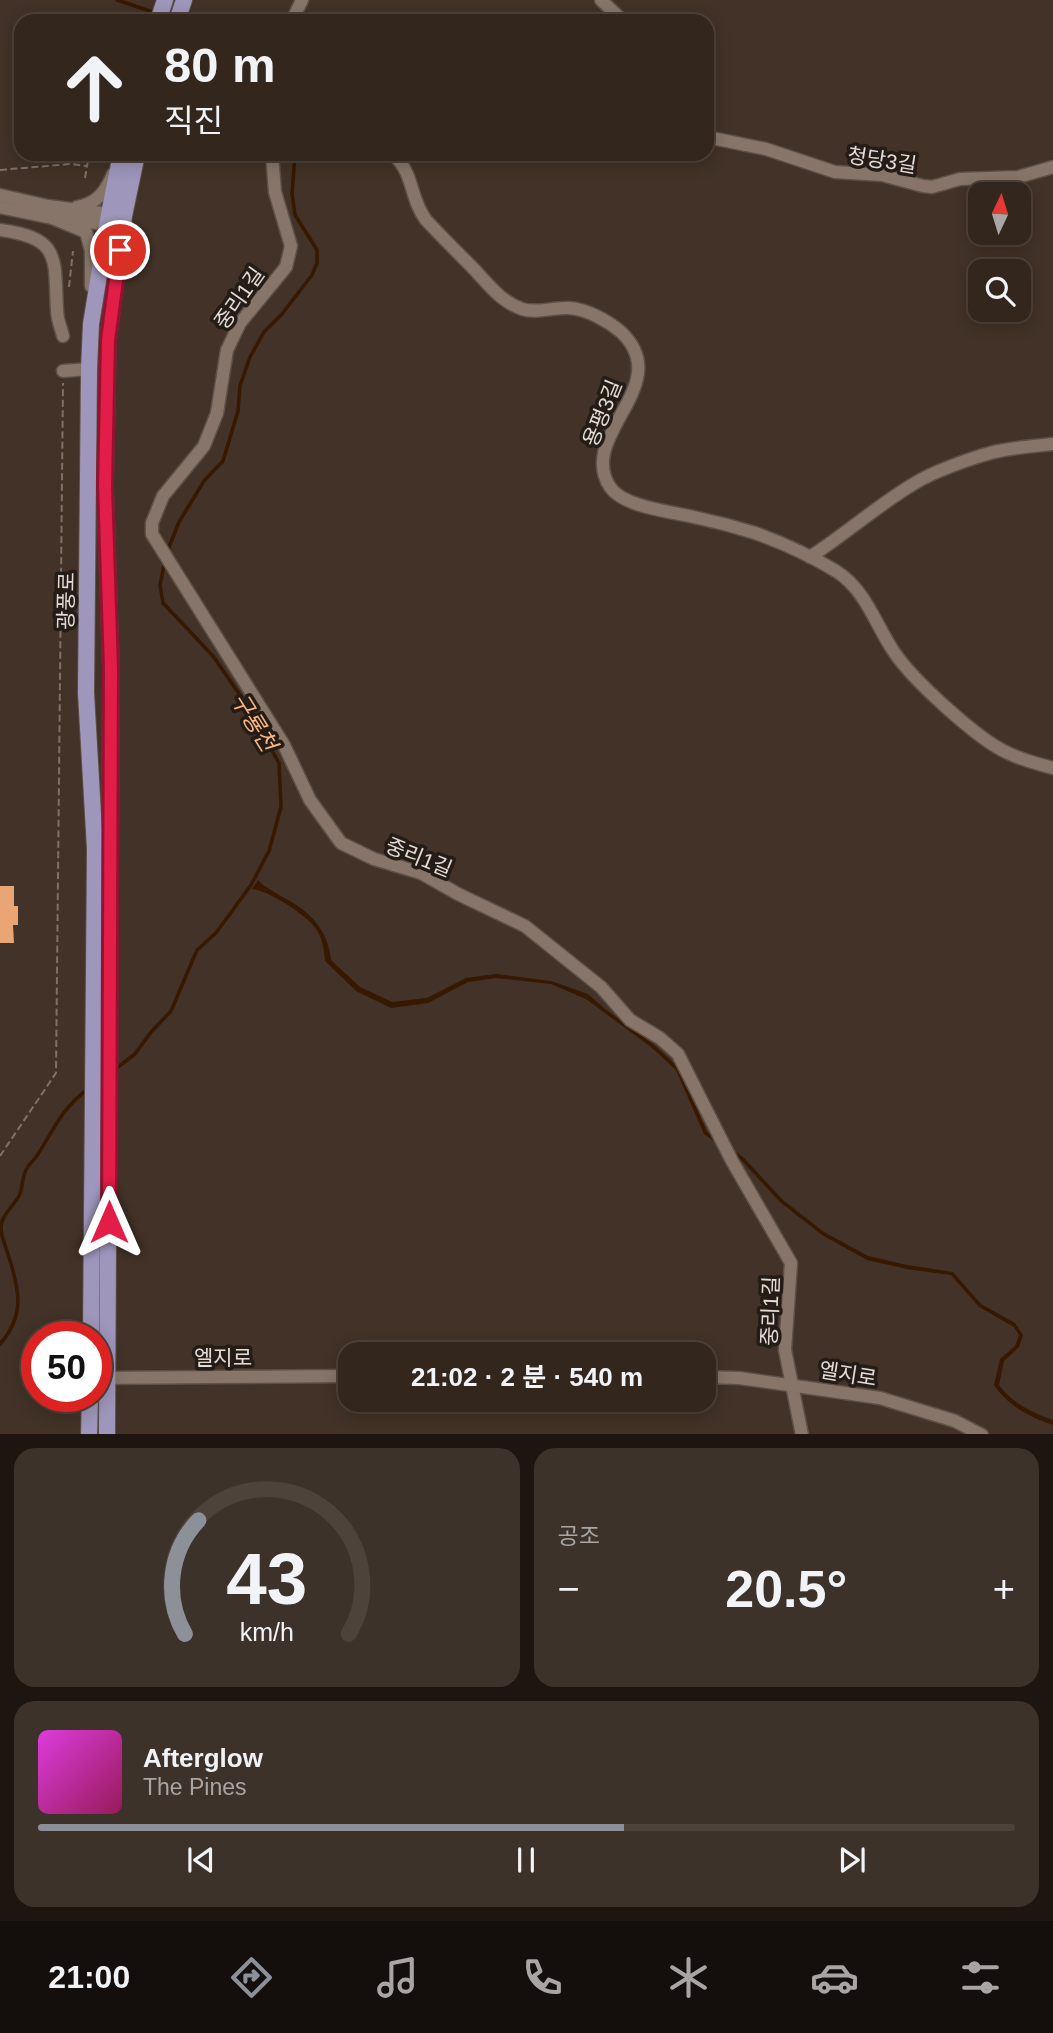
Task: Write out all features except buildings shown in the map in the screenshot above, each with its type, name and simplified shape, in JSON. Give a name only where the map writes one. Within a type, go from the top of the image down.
[{"type":"main road","name":"광풍로","points":[[103,1321],[109,1085],[111,669],[105,472],[108,340],[120,161]]},
{"type":"main road","name":"광풍로","points":[[91,1321],[95,849],[86,693],[89,369],[91,324],[116,220],[135,161]]},
{"type":"main road","points":[[89,1434],[90,1412]]},
{"type":"main road","points":[[105,1412],[107,1434]]},
{"type":"street","points":[[601,0],[616,14]]},
{"type":"street","name":"청당3길","points":[[714,138],[766,149],[835,172],[882,176],[932,187],[960,179],[1018,177],[1053,167]]},
{"type":"street","points":[[50,212],[80,208],[96,201],[109,185],[118,161]]},
{"type":"street","name":"중리1길","points":[[273,161],[275,192],[291,246],[286,267],[240,323],[227,351],[217,413],[204,446],[163,496],[152,523],[152,534],[284,745],[310,800],[341,843],[374,859],[421,873],[525,926],[601,988],[630,1020],[660,1038],[678,1055],[732,1161],[791,1263],[785,1350],[802,1434]]},
{"type":"street","name":"용평3길","points":[[400,161],[404,165],[418,209],[426,220],[502,298],[531,312],[569,308],[584,311],[620,331],[633,346],[639,362],[638,375],[628,405],[606,446],[602,463],[604,475],[612,489],[640,504],[729,526],[785,545],[849,580],[861,594],[901,662],[945,705],[1006,753],[1053,768]]},
{"type":"street","points":[[0,195],[50,212],[86,232],[91,251],[91,324]]},
{"type":"street","points":[[0,206],[116,220]]},
{"type":"street","points":[[0,230],[37,239],[50,251],[55,262],[57,312],[64,336]]},
{"type":"street","points":[[63,371],[89,369]]},
{"type":"street","points":[[810,557],[878,507],[933,474],[1003,450],[1053,444]]},
{"type":"street","name":"엘지로","points":[[112,1377],[338,1376]]},
{"type":"street","name":"엘지로","points":[[716,1377],[739,1378],[880,1398],[955,1421],[982,1434]]},
{"type":"path","points":[[85,178],[87,161]]},
{"type":"path","points":[[0,170],[71,164],[86,166]]},
{"type":"path","points":[[69,288],[74,251]]},
{"type":"path","points":[[0,1156],[56,1073],[63,371]]},
{"type":"shaded area","points":[[258,880],[300,907],[315,921],[326,938],[331,960],[360,987],[392,1002],[427,998],[466,978],[496,974],[551,981],[588,994],[653,1044],[680,1069],[707,1132],[743,1157],[783,1200],[824,1232],[868,1256],[953,1272],[981,1304],[1015,1323],[1023,1335],[1019,1347],[1004,1361],[999,1385],[1023,1407],[1053,1420],[1053,1425],[1020,1410],[994,1385],[1000,1359],[1015,1346],[1019,1335],[1014,1327],[979,1307],[951,1275],[867,1260],[822,1235],[780,1202],[740,1159],[704,1134],[676,1070],[651,1047],[586,999],[551,984],[496,978],[468,982],[428,1003],[391,1008],[356,991],[325,961],[319,933],[313,925],[284,903],[252,889]]},
{"type":"waterway","name":"구룡천","points":[[117,0],[156,13]]},
{"type":"waterway","name":"구룡천","points":[[167,552],[179,522],[204,481],[223,461],[238,411],[240,386],[250,357],[264,332],[282,314],[312,275],[317,263],[317,250],[295,215],[292,194],[294,161]]},
{"type":"waterway","name":"구룡천","points":[[114,1070],[135,1054],[171,1011],[197,950],[216,933],[251,885],[269,851],[281,807],[279,763],[244,701],[213,656],[163,603],[160,585],[165,560]]},
{"type":"waterway","name":"구룡천","points":[[0,1344],[14,1322],[18,1301],[15,1278],[2,1234],[3,1219],[19,1196],[28,1166],[64,1113],[88,1089]]},
{"type":"route","points":[[109,1222],[111,669],[105,486],[108,340],[120,250]]}]
